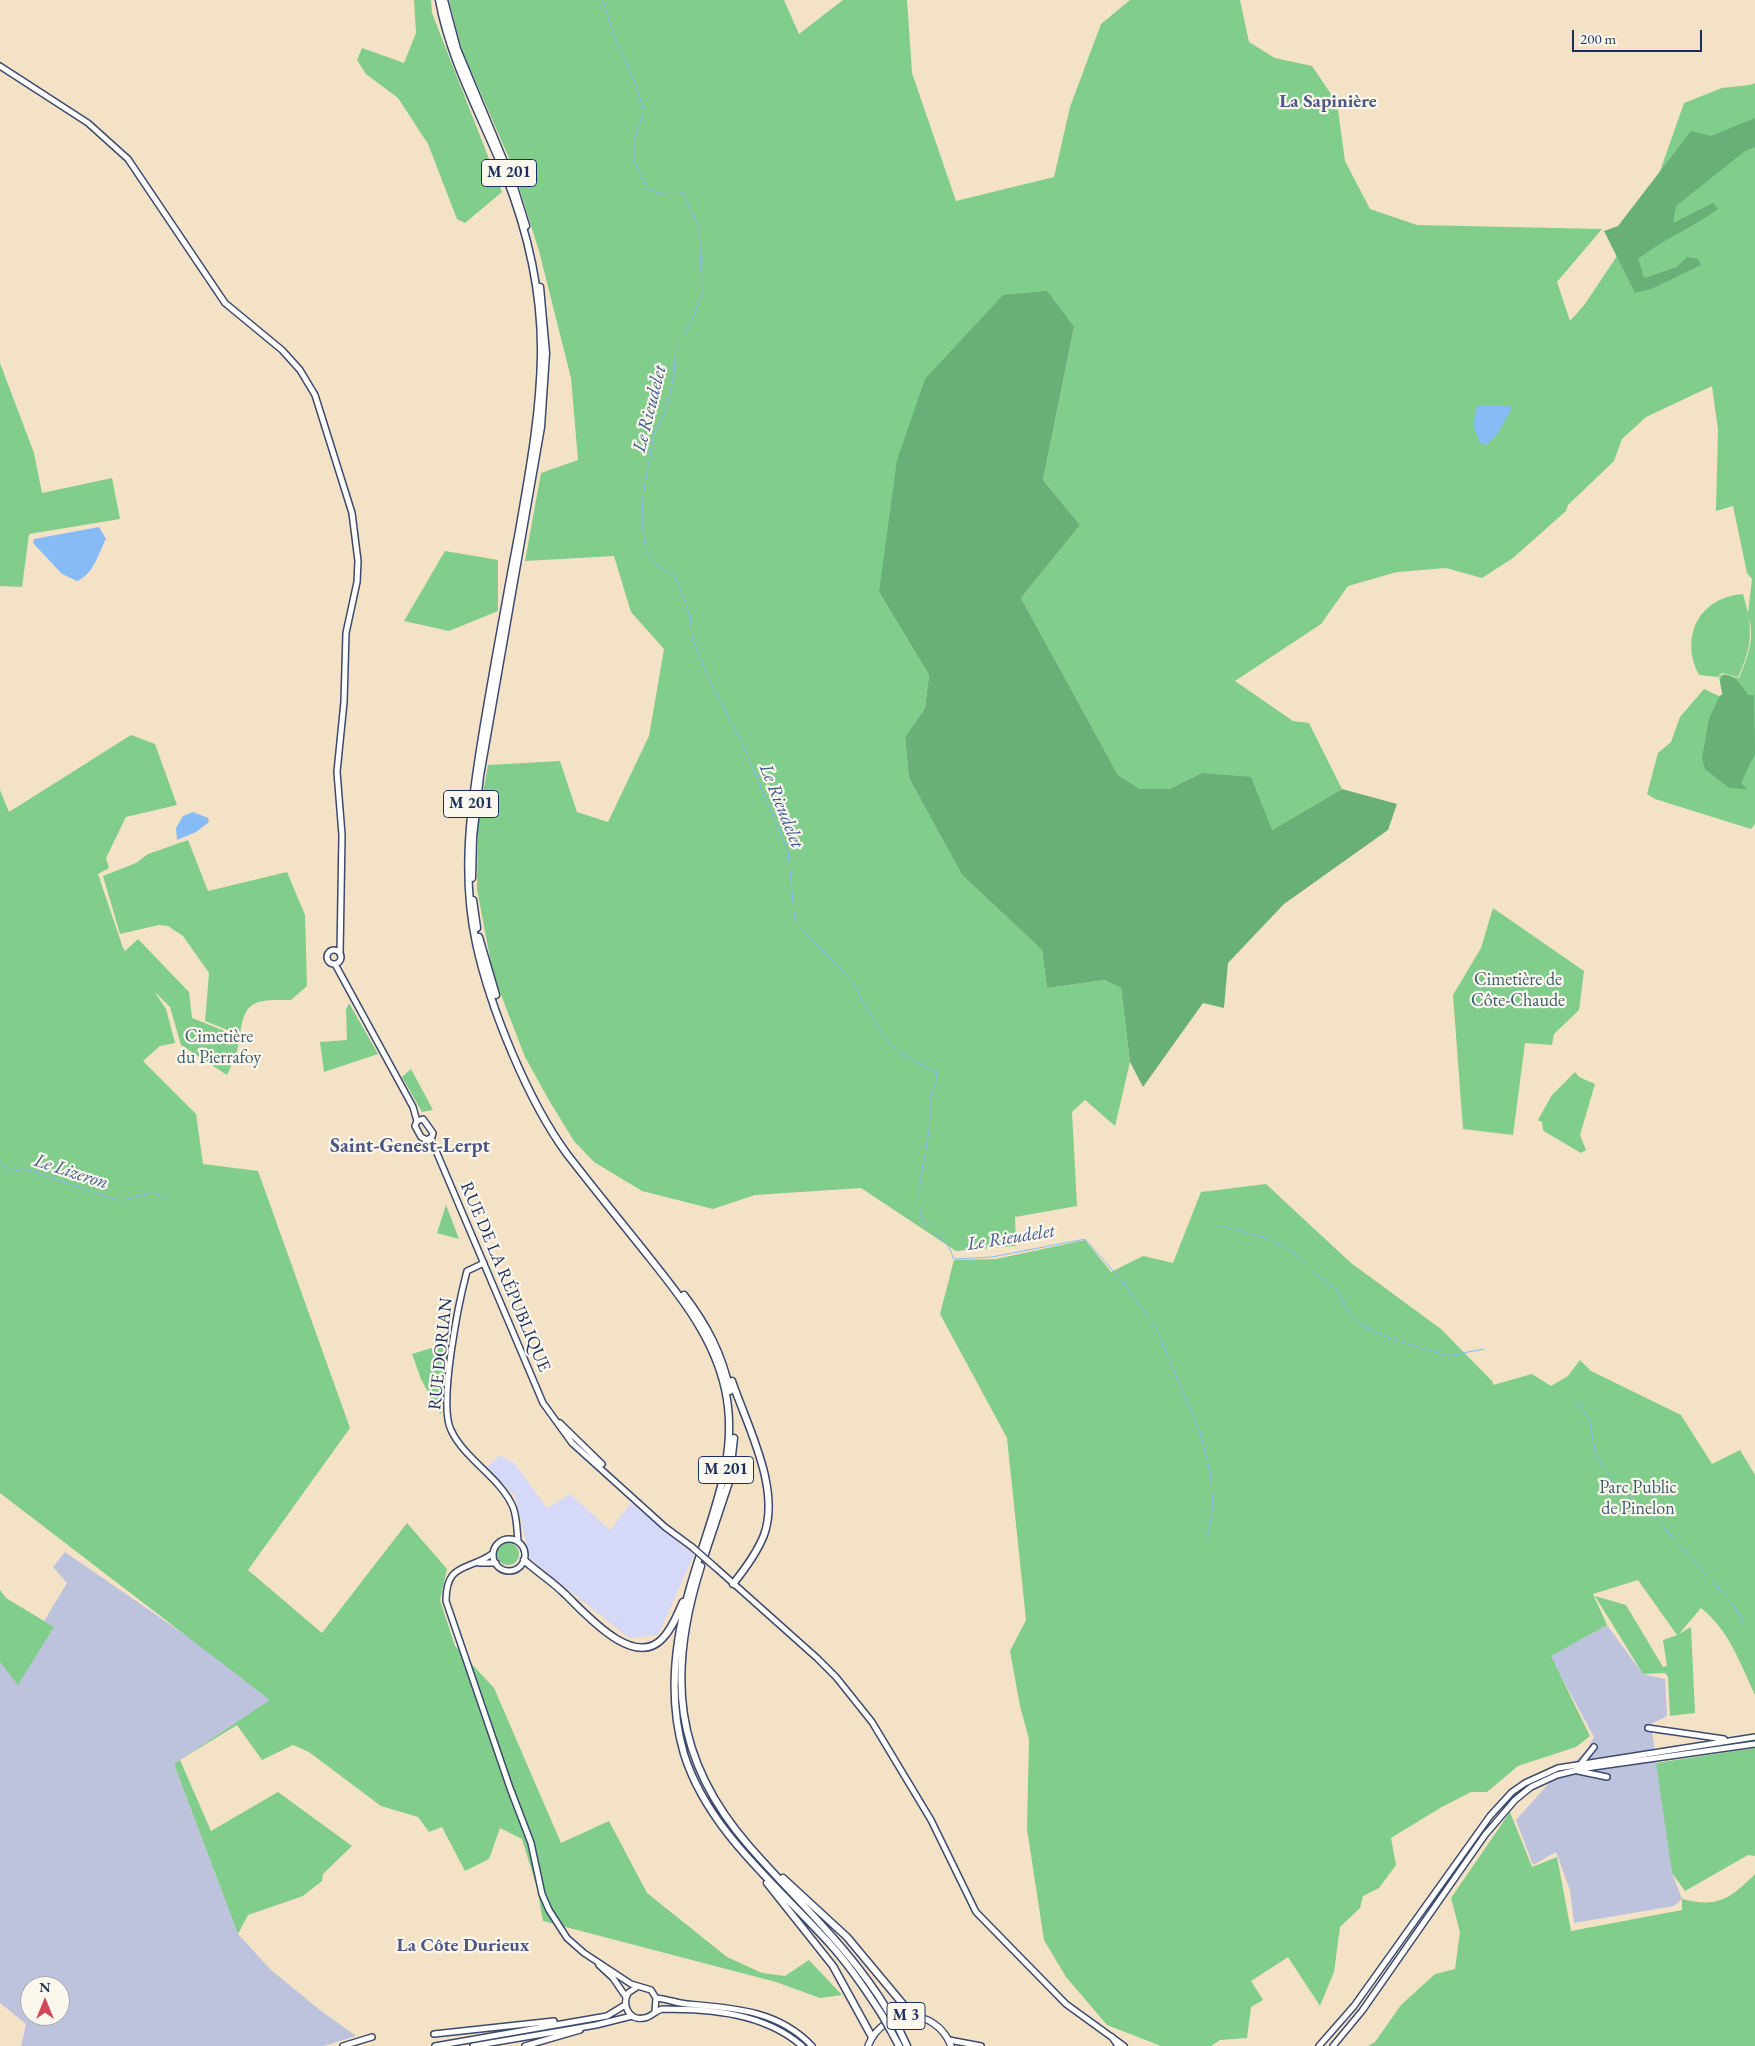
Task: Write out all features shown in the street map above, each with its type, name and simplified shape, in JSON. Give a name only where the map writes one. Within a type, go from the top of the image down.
[{"type":"highway","name":"M 201","points":[[439,0],[451,48],[507,179],[523,228],[535,280],[544,353]]},
{"type":"highway","name":"M 201","points":[[444,0],[457,49],[496,140],[521,207],[531,243],[543,302],[543,384],[532,459],[472,795],[467,842],[468,895],[472,927],[484,974],[507,1039],[526,1081],[563,1148],[604,1196],[706,1325],[718,1350],[730,1390],[733,1413],[732,1462],[722,1504],[700,1568],[688,1614],[683,1646],[681,1696],[693,1755],[703,1779],[724,1814],[748,1845],[860,1967],[898,2027],[907,2046]]},
{"type":"highway","name":"M 201","points":[[619,1215],[698,1324],[715,1356],[726,1392],[730,1426],[725,1476],[689,1590],[676,1655],[674,1697],[677,1725],[685,1757],[696,1782],[718,1818],[742,1850],[832,1946],[852,1971],[882,2015],[899,2046]]},
{"type":"highway","points":[[718,1350],[726,1365],[752,1438],[768,1492],[769,1509],[764,1535],[752,1558],[733,1584]]},
{"type":"highway","points":[[524,1560],[553,1582],[614,1638],[632,1648],[647,1646],[661,1640],[672,1625],[689,1590]]},
{"type":"highway","points":[[748,1845],[846,1937],[912,2015]]},
{"type":"highway","points":[[742,1850],[833,1966],[872,2036]]},
{"type":"main road","points":[[0,66],[88,123],[128,159],[225,303],[282,350],[300,370],[315,395],[352,513],[358,562],[357,582],[346,633],[344,702],[337,772],[342,835],[340,954],[337,962],[349,990],[420,1120],[432,1131],[429,1139],[421,1137],[416,1128],[420,1120]]},
{"type":"main road","points":[[337,962],[328,959],[329,954],[340,944]]},
{"type":"main road","points":[[333,951],[340,954]]},
{"type":"main road","name":"RUE DE LA RÉPUBLIQUE","points":[[429,1139],[543,1403],[562,1431],[572,1443],[665,1527],[715,1567],[836,1677],[872,1722],[931,1820],[976,1912],[1066,2004],[1124,2046]]},
{"type":"main road","name":"RUE DORIAN","points":[[484,1263],[467,1271],[460,1296],[446,1414],[456,1438],[509,1499],[515,1513],[518,1541]]},
{"type":"main road","points":[[509,1539],[515,1525]]},
{"type":"main road","points":[[492,1554],[496,1563],[501,1568],[510,1571],[518,1568],[524,1560],[525,1551],[518,1541],[509,1539],[498,1544],[492,1554],[456,1571],[451,1577],[446,1592],[449,1614],[531,1843],[542,1894],[549,1910],[567,1938],[613,1978],[626,1997]]},
{"type":"main road","points":[[473,1563],[496,1563]]},
{"type":"main road","points":[[1648,1728],[1730,1740]]},
{"type":"main road","points":[[1319,2046],[1349,2013],[1498,1806],[1512,1792],[1541,1773],[1581,1762],[1755,1736]]},
{"type":"main road","points":[[1333,2045],[1362,2011],[1502,1813],[1531,1787],[1557,1775],[1575,1770],[1755,1744]]},
{"type":"main road","points":[[1581,1762],[1594,1747]]},
{"type":"main road","points":[[1575,1770],[1607,1777]]},
{"type":"main road","points":[[591,1958],[637,1987],[647,1988],[656,1998],[678,2003],[753,2011],[785,2025],[812,2046]]},
{"type":"main road","points":[[632,2016],[625,2005],[626,1997],[628,1993],[637,1987]]},
{"type":"main road","points":[[654,2011],[656,1998]]},
{"type":"main road","points":[[435,2046],[611,2014],[625,2005]]},
{"type":"main road","points":[[525,2046],[632,2016],[645,2018],[654,2011],[670,2010],[747,2017],[779,2030],[802,2046]]},
{"type":"main road","name":"M 3","points":[[868,2046],[872,2036],[889,2020],[912,2015],[930,2020],[944,2032],[950,2043]]},
{"type":"main road","points":[[434,2034],[592,2018]]},
{"type":"main road","points":[[473,2046],[596,2025]]},
{"type":"main road","points":[[1111,2035],[1118,2046]]},
{"type":"main road","points":[[343,2046],[372,2037]]},
{"type":"main road","points":[[950,2043],[982,2046]]},
{"type":"shaded area","points":[[500,1455],[515,1464],[547,1508],[570,1494],[610,1530],[631,1503],[694,1555],[658,1635],[629,1638],[530,1559],[515,1496],[487,1467]]},
{"type":"shaded area","points":[[65,1552],[197,1643],[271,1700],[174,1764],[238,1934],[271,1970],[320,2010],[356,2036],[324,2046],[21,2046],[26,2026],[70,2026],[70,1976],[20,1976],[20,2019],[0,2003],[0,1662],[18,1684],[54,1627],[44,1621],[67,1583],[53,1567]]},
{"type":"shaded area","points":[[1607,1625],[1643,1674],[1665,1679],[1667,1716],[1651,1724],[1672,1873],[1682,1899],[1674,1906],[1574,1923],[1570,1890],[1556,1852],[1533,1865],[1516,1820],[1551,1781],[1585,1753],[1594,1737],[1550,1656]]},
{"type":"green space","points":[[414,0],[431,0],[432,13],[502,192],[465,223],[457,219],[428,144],[398,98],[366,74],[357,60],[362,48],[404,63],[416,33]]},
{"type":"green space","points":[[449,0],[784,0],[799,34],[843,0],[907,0],[912,73],[956,201],[1054,177],[1070,107],[1101,24],[1130,0],[1240,0],[1249,42],[1275,58],[1312,66],[1337,103],[1345,161],[1370,209],[1417,225],[1602,229],[1557,282],[1570,321],[1585,304],[1645,214],[1684,103],[1722,88],[1755,83],[1755,824],[1751,829],[1655,799],[1647,794],[1658,753],[1671,742],[1680,717],[1704,689],[1719,696],[1722,694],[1719,677],[1723,674],[1739,678],[1751,641],[1749,618],[1750,634],[1748,648],[1738,677],[1722,673],[1718,677],[1699,675],[1693,660],[1691,646],[1697,621],[1715,602],[1743,594],[1748,613],[1752,579],[1747,573],[1733,506],[1716,511],[1718,430],[1712,386],[1646,417],[1622,439],[1614,461],[1568,505],[1566,511],[1513,558],[1482,578],[1446,568],[1397,572],[1348,586],[1321,624],[1235,681],[1293,721],[1309,723],[1342,789],[1272,830],[1202,773],[1169,789],[1140,789],[1118,775],[1021,598],[1080,525],[1043,480],[1074,327],[879,592],[929,675],[925,708],[905,737],[909,778],[962,875],[1042,950],[1047,988],[1104,980],[1121,988],[1130,1062],[1115,1126],[1085,1100],[1072,1112],[1077,1206],[1015,1217],[1016,1246],[956,1251],[861,1188],[755,1195],[713,1209],[642,1191],[594,1162],[574,1141],[525,1057],[493,974],[477,889],[478,821],[488,765],[560,761],[577,812],[608,822],[649,736],[664,649],[631,612],[614,556],[525,561],[541,473],[578,460],[571,378],[539,251],[512,165],[462,50]],"holes":[[[1479,406],[1509,406],[1487,445]]]},
{"type":"green space","points":[[1755,118],[1755,147],[1745,151],[1676,206],[1673,223],[1713,203],[1718,209],[1657,245],[1638,259],[1644,278],[1677,267],[1687,257],[1698,259],[1701,265],[1651,289],[1635,293],[1604,231],[1618,226],[1691,131],[1711,136]]},
{"type":"green space","points":[[1047,291],[1074,327],[1043,480],[1080,525],[1021,598],[1118,775],[1140,789],[1169,789],[1202,773],[1251,777],[1272,830],[1342,789],[1397,804],[1388,830],[1284,904],[1228,963],[1224,1008],[1203,1003],[1143,1087],[1130,1062],[1121,988],[1104,980],[1047,988],[1042,950],[962,875],[909,778],[905,737],[925,708],[929,675],[879,592],[897,460],[925,379],[1003,295]]},
{"type":"green space","points":[[0,363],[34,453],[42,493],[112,478],[120,519],[29,534],[22,587],[0,586]]},
{"type":"green space","points":[[445,551],[498,560],[498,611],[449,631],[404,621]]},
{"type":"green space","points":[[1723,675],[1731,676],[1741,684],[1748,695],[1754,695],[1755,754],[1741,783],[1747,789],[1729,788],[1705,769],[1702,758],[1709,719],[1719,697],[1723,695],[1720,680]]},
{"type":"green space","name":"Cimetière du Pierrafoy","points":[[131,735],[155,744],[177,805],[126,817],[106,858],[109,868],[98,874],[123,948],[125,951],[138,939],[189,992],[192,1018],[240,1037],[236,1055],[227,1075],[181,1045],[170,1007],[154,991],[166,1009],[175,1043],[160,1046],[143,1061],[196,1114],[203,1164],[258,1171],[350,1428],[248,1570],[322,1633],[407,1523],[447,1569],[440,1600],[455,1646],[494,1688],[561,1843],[609,1821],[647,1893],[727,1957],[762,1973],[785,1976],[809,1960],[842,1995],[820,1998],[776,1982],[543,1921],[537,1888],[522,1839],[500,1828],[489,1859],[465,1871],[442,1827],[429,1832],[418,1817],[381,1806],[309,1752],[293,1745],[262,1760],[237,1725],[180,1760],[270,1700],[0,1493],[0,790],[9,812]]},
{"type":"green space","points":[[188,840],[208,891],[287,872],[305,915],[307,986],[291,1000],[261,1001],[249,1008],[242,1023],[240,1035],[205,1021],[209,973],[183,936],[168,926],[159,925],[120,934],[103,876],[136,863],[148,854]]},
{"type":"green space","name":"Cimetière de Côte-Chaude","points":[[1493,908],[1584,971],[1579,1010],[1554,1034],[1552,1045],[1525,1043],[1513,1135],[1463,1129],[1453,995],[1481,948]]},
{"type":"green space","points":[[349,1003],[378,1054],[324,1072],[320,1042],[347,1040],[346,1010]]},
{"type":"green space","points":[[411,1069],[433,1110],[422,1112],[402,1077]]},
{"type":"green space","points":[[1575,1072],[1579,1077],[1595,1084],[1580,1135],[1586,1150],[1581,1153],[1543,1130],[1542,1122],[1538,1120],[1552,1095]]},
{"type":"green space","name":"Parc Public de Pinelon","points":[[1266,1184],[1351,1263],[1441,1329],[1493,1382],[1493,1385],[1532,1374],[1551,1386],[1568,1376],[1580,1360],[1591,1371],[1681,1415],[1712,1464],[1740,1450],[1755,1475],[1755,1695],[1733,1648],[1719,1626],[1701,1608],[1679,1634],[1691,1627],[1695,1713],[1670,1716],[1668,1677],[1665,1673],[1643,1674],[1595,1596],[1626,1605],[1663,1667],[1667,1666],[1663,1640],[1677,1635],[1638,1580],[1593,1594],[1607,1625],[1551,1656],[1590,1736],[1576,1747],[1518,1766],[1487,1792],[1471,1792],[1440,1808],[1391,1838],[1396,1865],[1379,1888],[1363,1896],[1360,1908],[1340,1927],[1334,1972],[1320,2006],[1288,1957],[1251,1981],[1263,2000],[1251,2007],[1247,2038],[1220,2040],[1211,2046],[1161,2046],[1107,2025],[1066,1977],[1044,1940],[1027,1829],[1029,1739],[1020,1706],[1010,1651],[1026,1620],[1007,1438],[940,1314],[954,1260],[996,1259],[1085,1240],[1111,1272],[1143,1256],[1173,1263],[1201,1192]]},
{"type":"green space","points":[[446,1205],[459,1239],[437,1233]]},
{"type":"green space","points":[[441,1345],[448,1357],[442,1412],[440,1414],[421,1379],[412,1354]]},
{"type":"green space","points":[[508,1543],[516,1546],[519,1554],[516,1562],[508,1565],[500,1562],[497,1554],[500,1546]]},
{"type":"green space","points":[[0,1590],[6,1598],[54,1627],[18,1685],[0,1662]]},
{"type":"green space","points":[[1755,1748],[1755,1856],[1748,1855],[1685,1891],[1672,1873],[1656,1763]]},
{"type":"green space","points":[[180,1760],[211,1831],[278,1792],[352,1846],[323,1874],[322,1881],[303,1896],[248,1915],[238,1934],[174,1764]]},
{"type":"green space","points":[[1510,1812],[1532,1867],[1557,1857],[1571,1931],[1682,1910],[1682,1899],[1694,1902],[1714,1902],[1738,1890],[1755,1874],[1755,2046],[1368,2046],[1375,2042],[1401,2005],[1435,1974],[1455,1969],[1460,1932],[1451,1898]]},
{"type":"water","points":[[1478,406],[1509,406],[1512,408],[1498,433],[1487,445],[1480,443],[1474,428],[1475,409]]},
{"type":"water","points":[[99,527],[106,539],[92,569],[77,581],[62,574],[33,543],[34,539]]},
{"type":"water","points":[[193,812],[208,818],[209,822],[196,832],[177,840],[176,828],[183,816]]},
{"type":"waterway","name":"Le Rieudelet","points":[[603,0],[616,42],[634,80],[644,111],[634,140],[634,160],[647,188],[661,194],[683,193],[699,228],[702,293],[689,328],[676,340],[674,376],[666,410],[653,437],[643,496],[642,523],[646,552],[659,567],[675,576],[690,616],[692,637],[707,676],[742,743],[788,851],[795,922],[853,982],[862,1001],[890,1045],[905,1056],[936,1072],[936,1083],[930,1101],[929,1129],[921,1176],[919,1200],[922,1219],[947,1245],[953,1258],[956,1259],[992,1257],[1085,1239],[1126,1286],[1155,1326],[1200,1433],[1210,1471],[1213,1506],[1207,1540]]},
{"type":"waterway","name":"Le Lizeron","points":[[0,1161],[9,1172],[25,1169],[114,1199],[123,1200],[153,1193],[169,1198]]},
{"type":"waterway","points":[[1221,1226],[1263,1237],[1294,1252],[1313,1272],[1337,1290],[1347,1309],[1358,1323],[1385,1337],[1448,1356],[1484,1349]]},
{"type":"waterway","points":[[1578,1402],[1589,1420],[1596,1455],[1614,1483],[1653,1515],[1735,1607],[1744,1623]]},
{"type":"district","name":"La Sapinière","points":[[1328,102]]},
{"type":"district","name":"Saint-Genest-Lerpt","points":[[410,1147]]},
{"type":"district","name":"La Côte Durieux","points":[[463,1946]]}]
